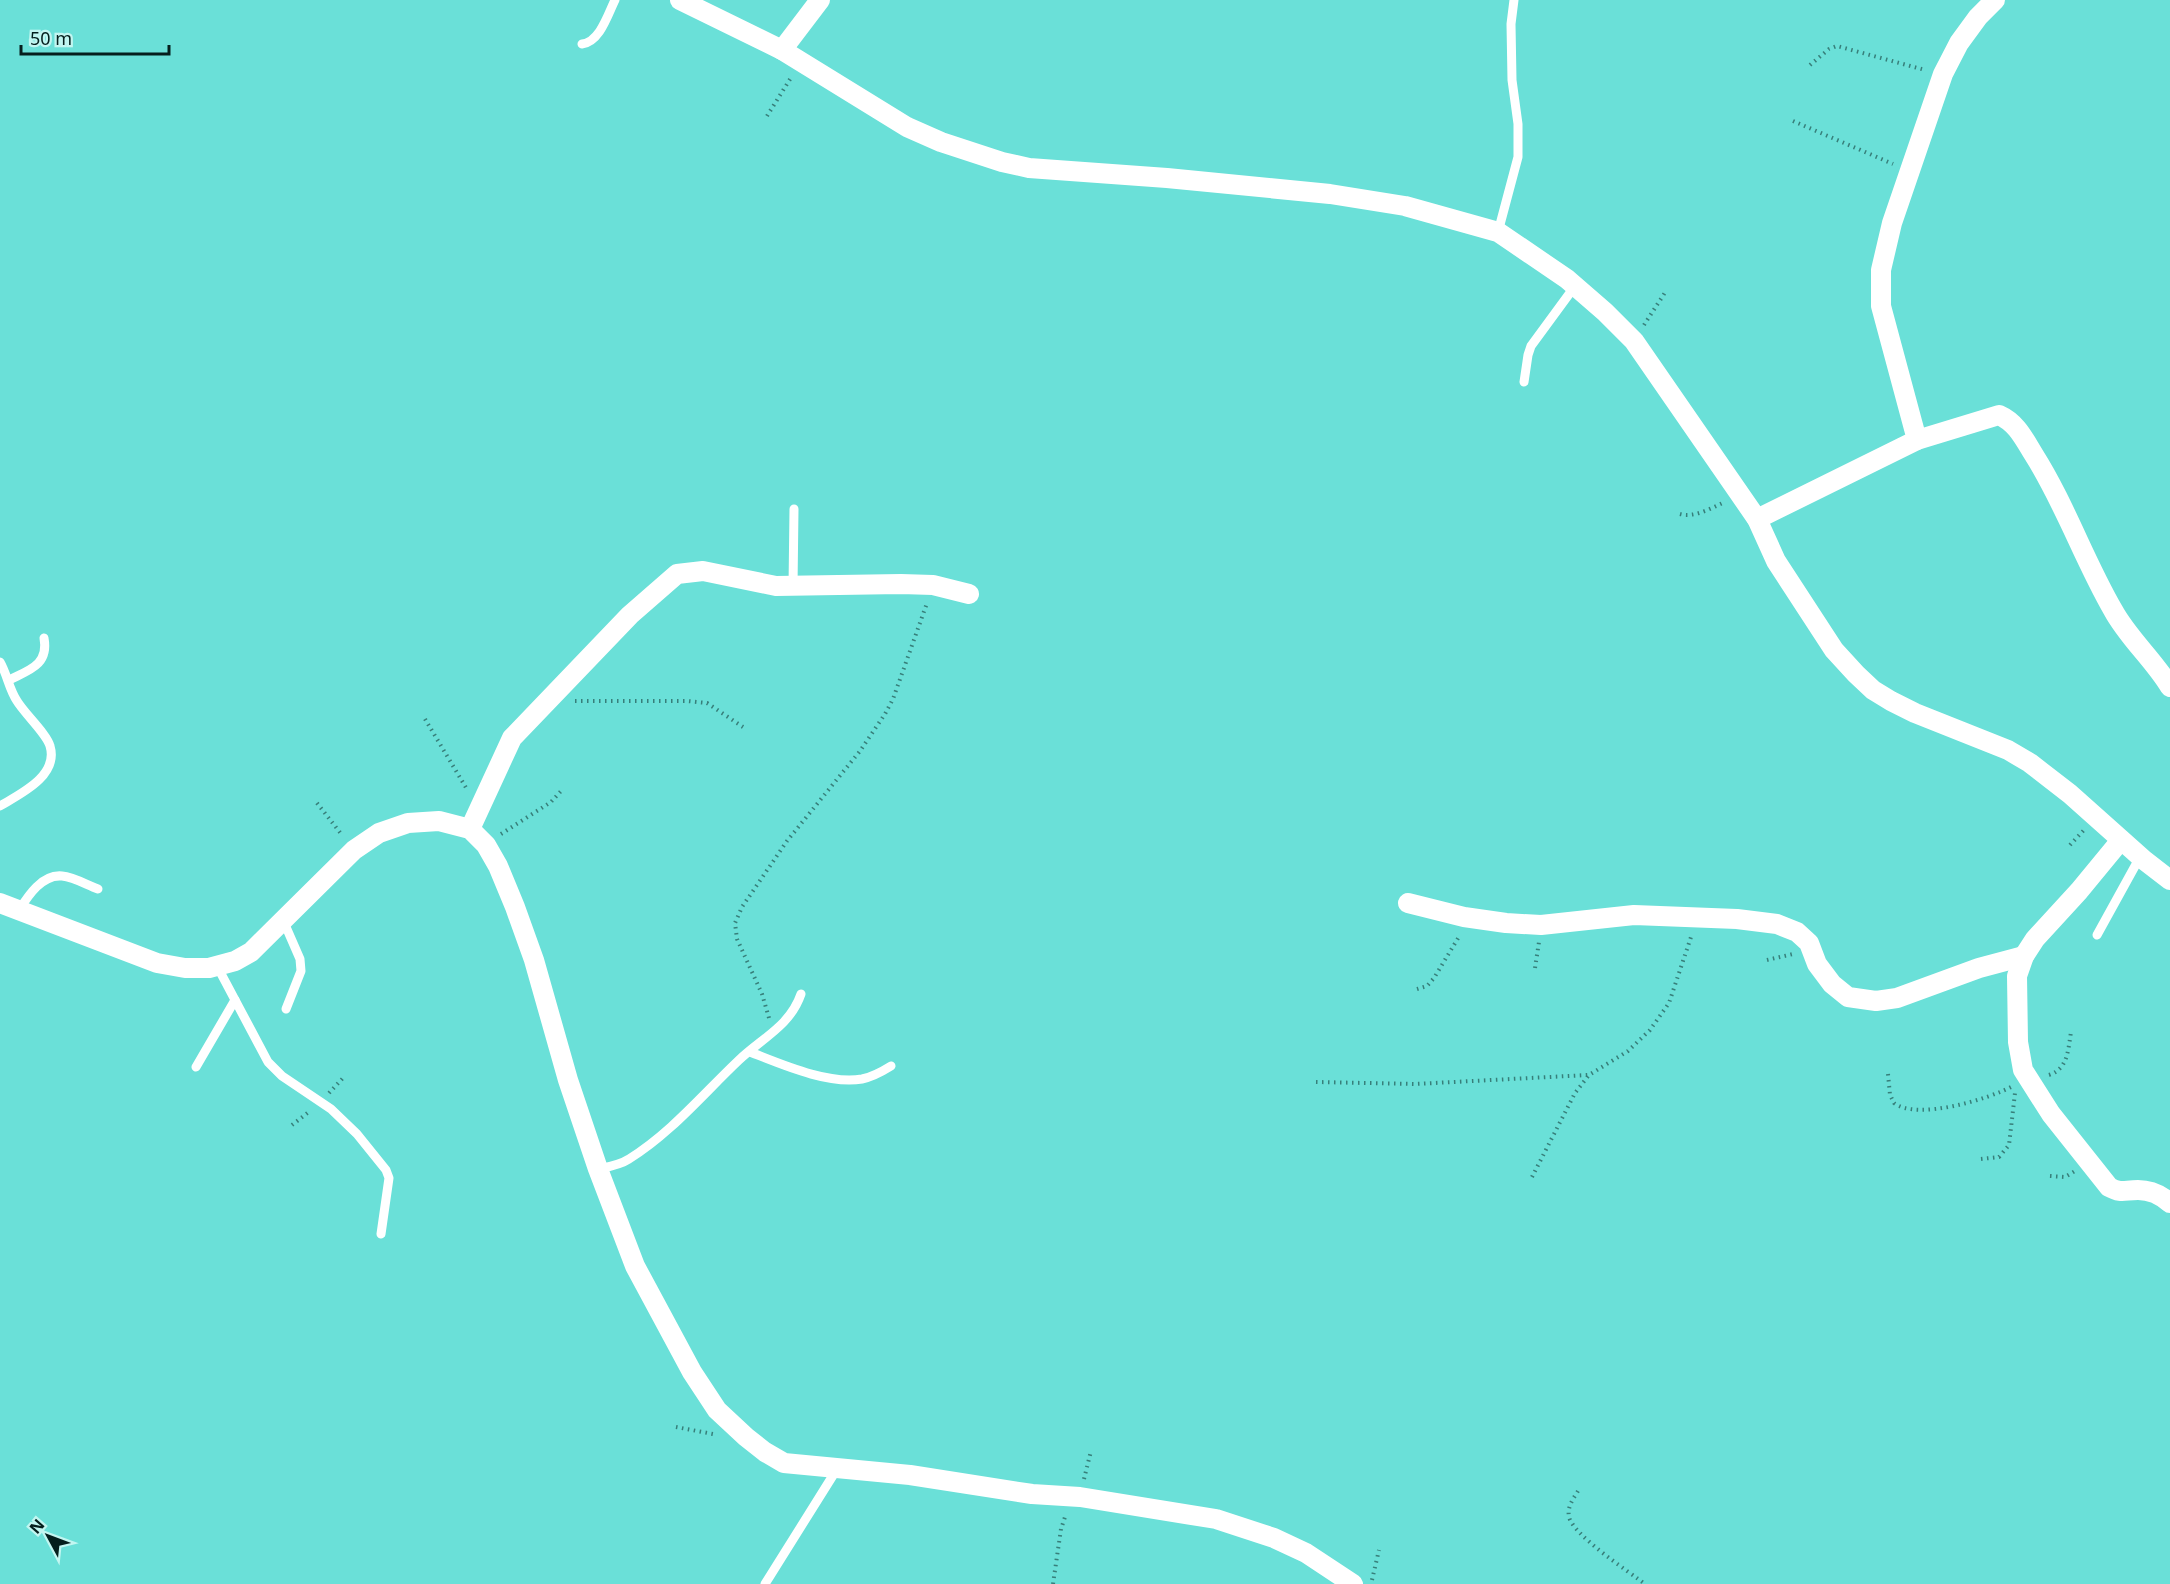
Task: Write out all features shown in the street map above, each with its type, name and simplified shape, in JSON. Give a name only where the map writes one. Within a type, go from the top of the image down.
[{"type":"street","points":[[680,0],[782,50],[907,127],[941,142],[1002,162],[1029,168],[1167,178],[1330,194],[1405,206],[1498,232],[1575,286],[1634,341],[1756,519],[1776,561],[1834,650],[1865,682],[1891,701],[1915,713],[2008,750],[2030,763],[2070,794],[2140,857],[2170,880]]},
{"type":"street","points":[[782,50],[820,0]]},
{"type":"street","points":[[1917,440],[1881,306],[1881,270],[1892,223],[1943,74],[1959,43],[1978,17],[1995,0]]},
{"type":"street","points":[[1756,519],[1917,440],[1999,415],[2007,418],[2016,426],[2048,477],[2080,547],[2114,612],[2170,686]]},
{"type":"street","points":[[470,829],[512,738],[630,615],[677,574],[703,571],[776,586],[933,585],[969,594]]},
{"type":"street","points":[[0,903],[157,963],[185,968],[217,966],[235,961],[251,952],[354,850],[379,833],[408,823],[439,821],[470,829],[486,844],[515,907],[534,960],[568,1080],[598,1169],[635,1266],[692,1372],[717,1410],[765,1452],[784,1463],[910,1475],[1216,1519],[1274,1538],[1306,1553],[1343,1575],[1353,1584]]},
{"type":"street","points":[[2121,840],[2035,939],[2024,956],[2017,976],[2018,1042],[2028,1079],[2051,1114],[2109,1187],[2119,1192],[2139,1190],[2159,1194],[2170,1203]]},
{"type":"street","points":[[1408,903],[1470,918],[1540,925],[1634,915],[1737,919],[1777,924],[1797,932],[1809,943],[1817,964],[1832,984],[1848,998],[1875,1001],[1898,998],[1979,968],[2024,956]]},
{"type":"lane","points":[[582,44],[589,43],[597,36],[615,0]]},
{"type":"lane","points":[[1498,232],[1518,157],[1518,124],[1512,80],[1511,24],[1514,0]]},
{"type":"lane","points":[[1524,382],[1528,355],[1532,346],[1575,286]]},
{"type":"lane","points":[[793,586],[794,508]]},
{"type":"lane","points":[[9,680],[33,668],[43,659],[46,649],[44,638]]},
{"type":"lane","points":[[0,662],[18,703],[50,745],[47,770],[39,780],[0,806]]},
{"type":"lane","points":[[2097,935],[2140,857]]},
{"type":"lane","points":[[19,910],[33,890],[61,875],[98,889]]},
{"type":"lane","points":[[283,920],[300,958],[300,971],[286,1009]]},
{"type":"lane","points":[[217,966],[268,1062],[275,1070],[331,1109],[357,1134],[386,1170],[389,1178],[381,1234]]},
{"type":"lane","points":[[598,1169],[626,1161],[676,1122],[740,1059],[789,1018],[801,994]]},
{"type":"lane","points":[[196,1067],[235,1000]]},
{"type":"lane","points":[[750,1052],[800,1072],[840,1080],[865,1078],[891,1066]]},
{"type":"lane","points":[[765,1584],[837,1468]]},
{"type":"path","points":[[1810,65],[1837,45],[1943,74]]},
{"type":"path","points":[[768,117],[801,62]]},
{"type":"path","points":[[1792,121],[1910,172]]},
{"type":"path","points":[[1634,341],[1666,291]]},
{"type":"path","points":[[1680,514],[1688,516],[1696,514],[1741,496]]},
{"type":"path","points":[[773,1033],[762,994],[737,939],[735,923],[742,907],[787,842],[860,752],[885,714],[893,699],[933,585]]},
{"type":"path","points":[[547,702],[687,700],[707,703],[743,727]]},
{"type":"path","points":[[425,719],[479,809]]},
{"type":"path","points":[[486,844],[551,802],[561,791]]},
{"type":"path","points":[[317,803],[354,850]]},
{"type":"path","points":[[1417,989],[1427,986],[1434,978],[1470,918]]},
{"type":"path","points":[[1532,1177],[1575,1094],[1589,1075],[1628,1051],[1650,1030],[1669,1003],[1697,918]]},
{"type":"path","points":[[1535,968],[1540,925]]},
{"type":"path","points":[[1767,960],[1812,949]]},
{"type":"path","points":[[2028,1079],[2045,1076],[2060,1069],[2066,1060],[2071,1032]]},
{"type":"path","points":[[1888,1074],[1893,1103],[1904,1109],[1964,1105],[1998,1094],[2016,1085],[2009,1145],[1998,1157],[1981,1159]]},
{"type":"path","points":[[1316,1082],[1415,1084],[1589,1075]]},
{"type":"path","points":[[1053,1584],[1061,1529],[1091,1451]]},
{"type":"path","points":[[1578,1491],[1570,1504],[1569,1516],[1574,1528],[1610,1559],[1645,1584]]},
{"type":"path","points":[[1371,1584],[1379,1550]]}]
